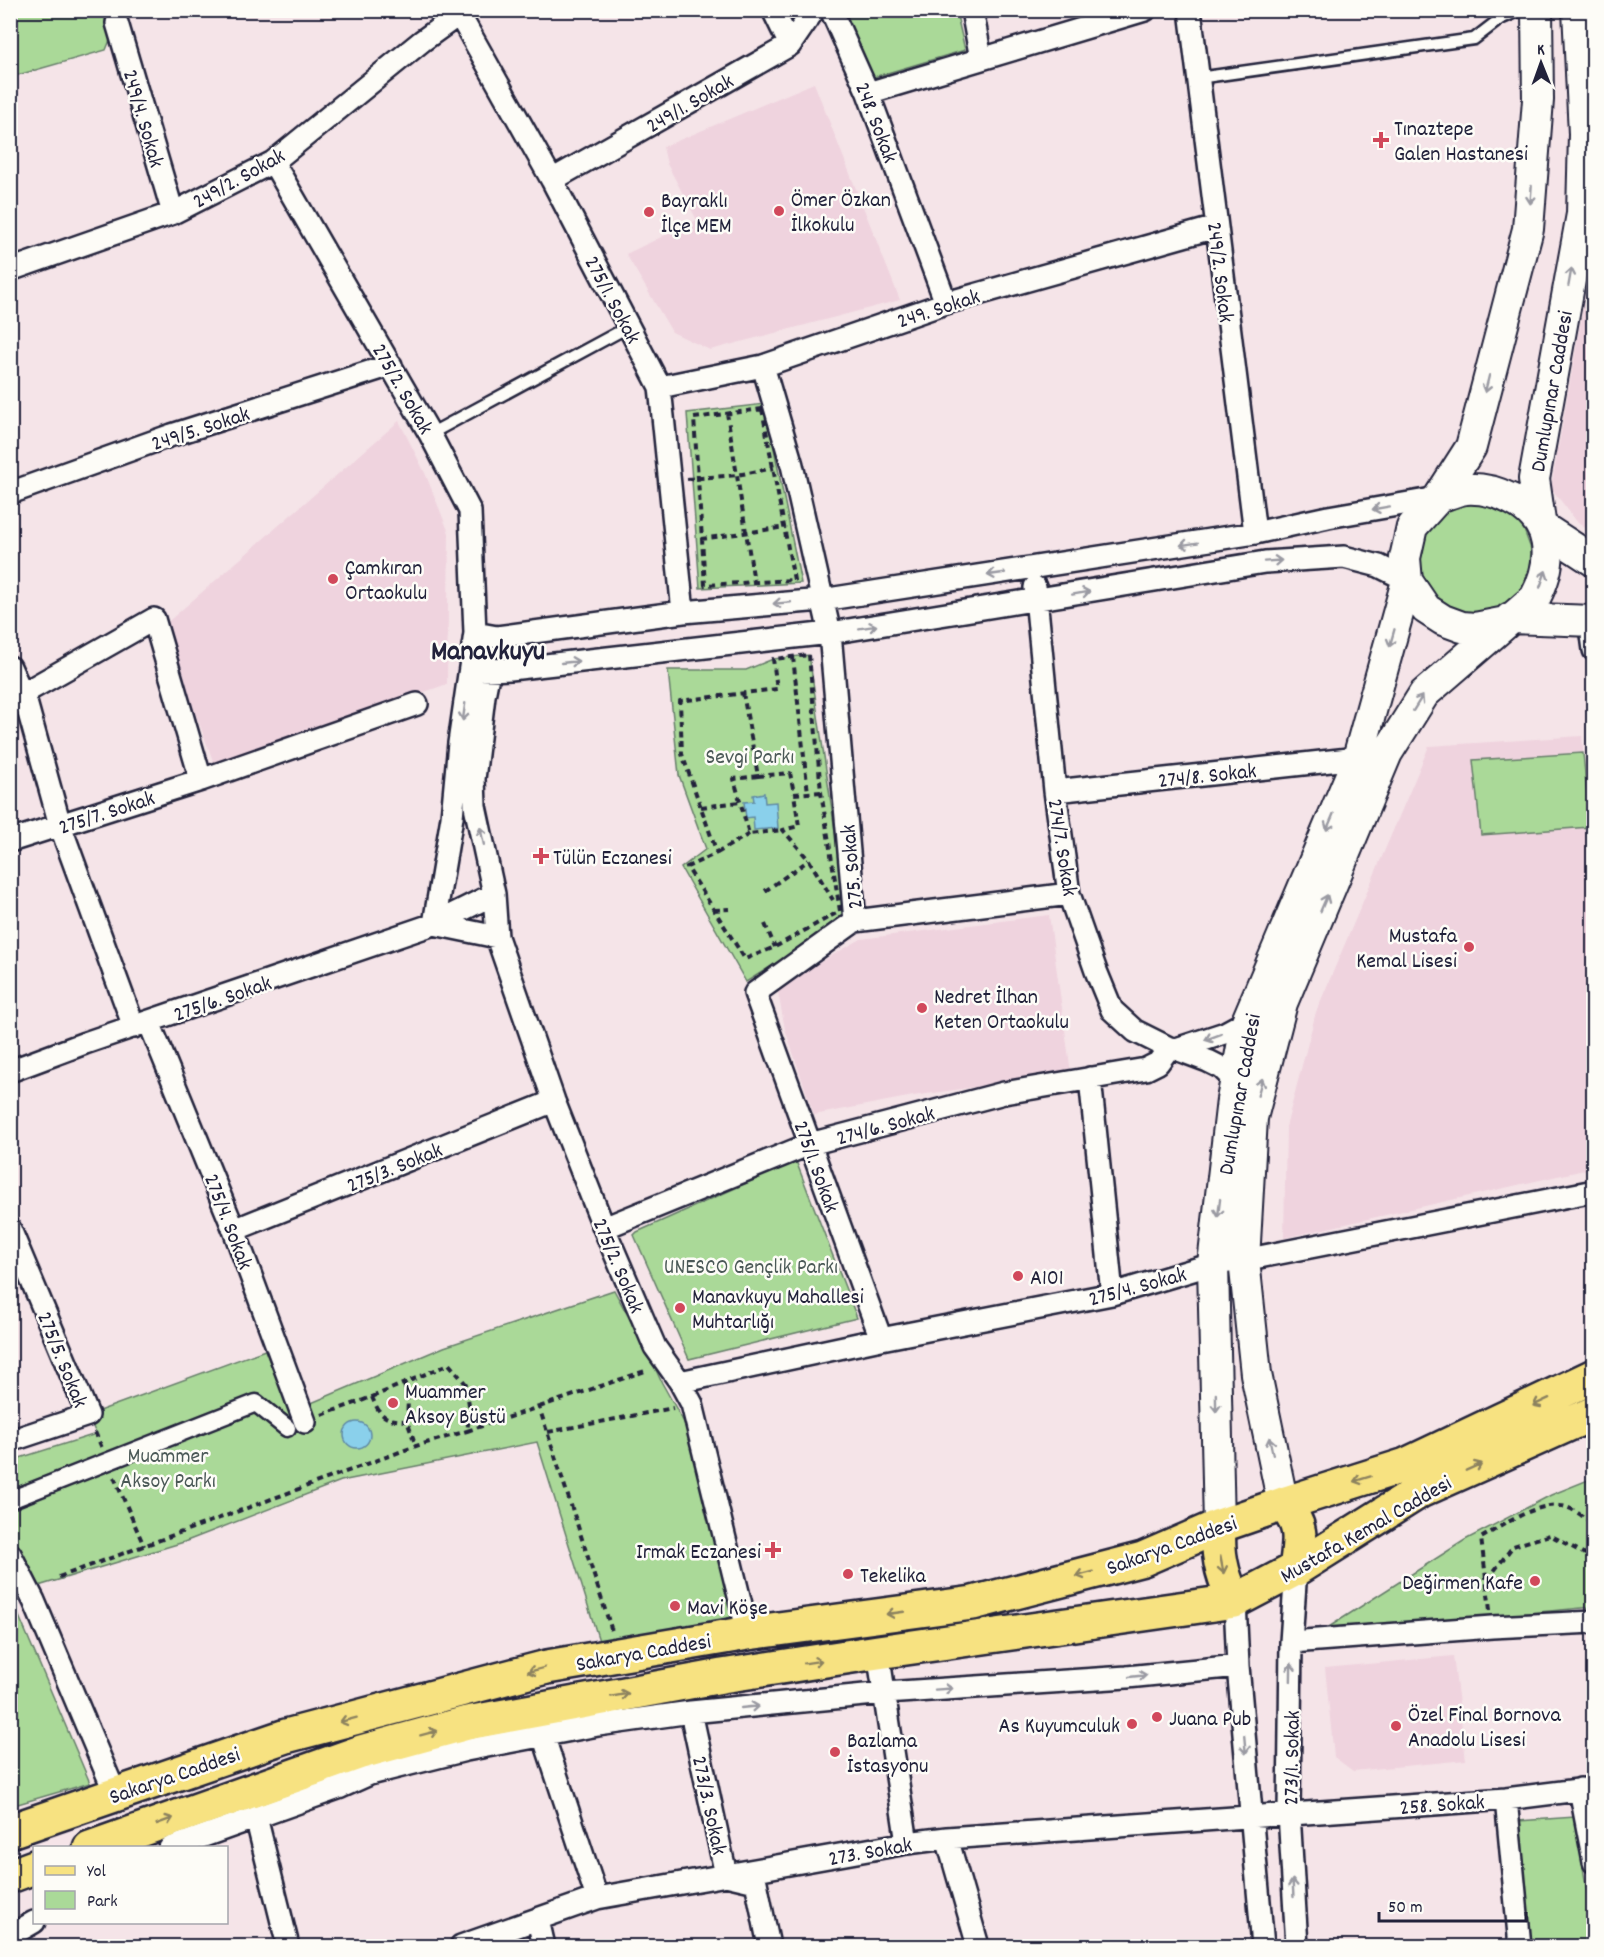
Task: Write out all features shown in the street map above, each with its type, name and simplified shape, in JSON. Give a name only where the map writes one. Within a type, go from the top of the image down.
[{"type":"main road","points":[[1537,10],[1538,100],[1528,229],[1472,447],[1439,497],[1412,527],[1405,558],[1407,581],[1426,609],[1443,620],[1462,627],[1475,628],[1508,620],[1592,621]]},
{"type":"main road","name":"Dumlupınar Caddesi","points":[[1541,524],[1534,479],[1588,215],[1584,134],[1584,28]]},
{"type":"main road","points":[[1439,497],[1466,489],[1496,492],[1520,504],[1541,524],[1593,561]]},
{"type":"main road","points":[[1508,620],[1534,598],[1544,579],[1548,559],[1541,524]]},
{"type":"main road","name":"Dumlupınar Caddesi","points":[[1219,1526],[1213,1264],[1236,1082],[1247,1021],[1358,758],[1407,581]]},
{"type":"main road","name":"Dumlupınar Caddesi","points":[[1283,1504],[1256,1374],[1244,1260],[1252,1118],[1282,1004],[1387,753],[1424,694],[1508,620]]},
{"type":"main road","name":"Mustafa Kemal Caddesi","points":[[1283,1504],[1406,1466],[1593,1376]]},
{"type":"main road","name":"Mustafa Kemal Caddesi","points":[[1235,1601],[1296,1569],[1420,1491],[1593,1413]]},
{"type":"main road","points":[[1283,1504],[1293,1513],[1298,1527],[1300,1540],[1296,1569]]},
{"type":"main road","name":"Sakarya Caddesi","points":[[10,1832],[115,1793],[286,1736],[548,1667],[748,1633],[973,1603],[1143,1559],[1219,1526],[1283,1504]]},
{"type":"main road","points":[[1219,1526],[1219,1548],[1223,1574],[1235,1601]]},
{"type":"main road","name":"Sakarya Caddesi","points":[[96,1846],[365,1763],[467,1723],[722,1676],[1235,1601]]},
{"type":"main road","points":[[10,1876],[33,1867]]},
{"type":"street","points":[[773,10],[790,45]]},
{"type":"street","name":"249/1. Sokak","points":[[552,180],[790,45],[814,10]]},
{"type":"street","name":"248. Sokak","points":[[831,10],[868,93],[946,303]]},
{"type":"street","points":[[972,10],[981,59]]},
{"type":"street","points":[[868,93],[1145,10]]},
{"type":"street","name":"249/2. Sokak","points":[[1190,10],[1255,533]]},
{"type":"street","name":"249/2. Sokak","points":[[10,270],[172,213],[273,162],[422,41],[462,12]]},
{"type":"street","name":"275/1. Sokak","points":[[462,12],[660,387],[683,612]]},
{"type":"street","name":"249/4. Sokak","points":[[117,23],[172,213]]},
{"type":"street","name":"275/2. Sokak","points":[[273,162],[430,434],[470,511],[475,633],[484,696],[474,778],[475,806],[494,894],[497,937],[554,1101],[604,1228],[655,1347],[680,1382],[692,1404],[748,1633]]},
{"type":"street","name":"249. Sokak","points":[[660,387],[763,366],[946,303],[1216,227]]},
{"type":"street","name":"249/5. Sokak","points":[[10,493],[172,435],[391,365]]},
{"type":"street","name":"275. Sokak","points":[[763,366],[783,466],[806,525],[830,633],[850,914],[1069,894]]},
{"type":"street","points":[[475,633],[497,637],[683,612],[822,600],[1255,533],[1439,497]]},
{"type":"street","points":[[479,671],[830,633],[1265,562],[1344,557],[1379,566],[1407,581]]},
{"type":"street","name":"274/7. Sokak","points":[[1033,569],[1055,791],[1069,894],[1096,971],[1112,1010],[1135,1031],[1222,1068],[1236,1082]]},
{"type":"street","points":[[22,694],[154,619],[201,780]]},
{"type":"street","points":[[1592,621],[1593,650]]},
{"type":"street","name":"275/4. Sokak","points":[[10,667],[26,702],[60,825],[142,1024],[234,1230],[296,1425]]},
{"type":"street","name":"275/2. Sokak","points":[[434,924],[452,817],[459,743],[479,671]]},
{"type":"street","name":"275/7. Sokak","points":[[10,841],[201,780],[417,704]]},
{"type":"street","name":"274/8. Sokak","points":[[1055,791],[1358,758]]},
{"type":"street","points":[[434,924],[494,894]]},
{"type":"street","name":"275/1. Sokak","points":[[850,914],[755,993],[881,1339]]},
{"type":"street","points":[[434,924],[497,937]]},
{"type":"street","name":"275/6. Sokak","points":[[10,1071],[434,924]]},
{"type":"street","points":[[1173,1049],[1225,1033],[1247,1021]]},
{"type":"street","name":"274/6. Sokak","points":[[604,1228],[810,1144],[1004,1093],[1146,1069],[1158,1063],[1173,1049]]},
{"type":"street","points":[[1090,1078],[1112,1294]]},
{"type":"street","name":"275/3. Sokak","points":[[234,1230],[554,1101]]},
{"type":"street","name":"275/4. Sokak","points":[[680,1382],[881,1339],[1112,1294],[1213,1264],[1244,1260],[1593,1191]]},
{"type":"street","name":"275/5. Sokak","points":[[10,1229],[88,1415],[10,1441]]},
{"type":"street","points":[[10,1500],[256,1403],[296,1425]]},
{"type":"street","points":[[10,1554],[33,1601],[115,1793]]},
{"type":"street","name":"273/1. Sokak","points":[[1296,1569],[1291,1642],[1289,1813],[1297,1947]]},
{"type":"street","name":"273/1. Sokak","points":[[1235,1601],[1238,1666],[1263,1947]]},
{"type":"street","points":[[1291,1642],[1593,1622]]},
{"type":"street","points":[[878,1652],[907,1843]]},
{"type":"street","points":[[176,1846],[256,1817],[365,1763],[466,1750],[598,1725],[692,1712],[885,1693],[1127,1677],[1238,1666]]},
{"type":"street","name":"273/3. Sokak","points":[[692,1712],[726,1875],[756,1882],[769,1947]]},
{"type":"street","points":[[543,1735],[597,1898]]},
{"type":"street","points":[[1587,1788],[1593,1862]]},
{"type":"street","name":"258. Sokak","points":[[1289,1813],[1506,1799],[1587,1788]]},
{"type":"street","points":[[1506,1799],[1520,1947]]},
{"type":"street","name":"273. Sokak","points":[[461,1947],[597,1898],[907,1843],[947,1838],[1289,1813]]},
{"type":"street","points":[[256,1817],[288,1947]]},
{"type":"street","points":[[947,1838],[978,1947]]},
{"type":"street","points":[[538,1920],[544,1947]]},
{"type":"street","points":[[10,1936],[33,1923]]},
{"type":"lane","points":[[1198,78],[1474,39],[1500,19],[1521,10]]},
{"type":"lane","points":[[430,434],[628,327]]},
{"type":"path","points":[[762,409],[783,466],[784,527],[794,580],[705,585],[694,418],[762,409]]},
{"type":"path","points":[[727,413],[754,582]]},
{"type":"path","points":[[671,479],[737,475],[783,466]]},
{"type":"path","points":[[677,540],[702,539],[806,525]]},
{"type":"path","points":[[717,853],[682,754],[680,701],[777,688],[773,659],[809,655],[821,792],[850,914]]},
{"type":"path","points":[[793,657],[808,793]]},
{"type":"path","points":[[743,693],[758,776]]},
{"type":"path","points":[[749,834],[734,779],[790,773],[799,825],[783,830],[749,834],[687,867],[745,959],[850,914]]},
{"type":"path","points":[[794,794],[821,792]]},
{"type":"path","points":[[701,807],[740,802]]},
{"type":"path","points":[[783,830],[850,914]]},
{"type":"path","points":[[765,891],[809,860]]},
{"type":"path","points":[[714,910],[730,909]]},
{"type":"path","points":[[765,924],[775,947]]},
{"type":"path","points":[[296,1425],[372,1397],[449,1364],[466,1384],[470,1412],[467,1431]]},
{"type":"path","points":[[59,1577],[416,1446],[666,1364]]},
{"type":"path","points":[[404,1384],[408,1400],[407,1421],[416,1446]]},
{"type":"path","points":[[372,1397],[378,1410],[388,1420],[407,1421]]},
{"type":"path","points":[[548,1432],[692,1404]]},
{"type":"path","points":[[539,1407],[619,1655]]},
{"type":"path","points":[[88,1415],[144,1546]]},
{"type":"path","points":[[1492,1627],[1482,1538],[1514,1519],[1540,1508],[1561,1506],[1583,1516],[1593,1525]]},
{"type":"path","points":[[1487,1580],[1513,1546],[1550,1535],[1593,1556]]},
{"type":"shaded area","name":"Ömer Özkan İlkokulu","points":[[814,83],[900,300],[710,350],[672,332],[626,254],[697,220],[667,164],[663,147]]},
{"type":"shaded area","points":[[1593,253],[1593,533],[1578,523],[1551,488]]},
{"type":"shaded area","name":"Çamkıran Ortaokulu","points":[[399,421],[425,473],[449,533],[447,684],[215,766],[163,626]]},
{"type":"shaded area","name":"Mustafa Kemal Lisesi","points":[[1582,736],[1594,882],[1593,1168],[1284,1238],[1286,1127],[1316,1012],[1429,746]]},
{"type":"shaded area","name":"Nedret İlhan Keten Ortaokulu","points":[[1049,915],[1071,1073],[913,1096],[814,1115],[785,1029],[777,987],[861,939]]},
{"type":"shaded area","name":"Özel Final Bornova Anadolu Lisesi","points":[[1453,1656],[1466,1760],[1353,1771],[1334,1757],[1325,1668]]},
{"type":"green space","points":[[11,11],[124,11],[106,50],[11,77]]},
{"type":"green space","points":[[832,11],[956,11],[965,50],[867,79]]},
{"type":"green space","points":[[765,404],[801,583],[700,588],[687,413]]},
{"type":"green space","points":[[1476,499],[1512,514],[1524,530],[1531,549],[1530,569],[1523,588],[1510,603],[1494,613],[1475,616],[1440,607],[1416,578],[1415,541],[1438,510]]},
{"type":"green space","name":"Sevgi Parkı","points":[[809,655],[848,918],[746,982],[681,868],[706,849],[679,775],[668,670],[746,670],[773,659]]},
{"type":"green space","points":[[1583,753],[1590,827],[1481,835],[1473,760]]},
{"type":"green space","name":"UNESCO Gençlik Parkı","points":[[796,1161],[857,1318],[689,1359],[634,1235]]},
{"type":"green space","name":"Muammer Aksoy Parkı","points":[[614,1290],[687,1428],[736,1617],[599,1641],[537,1442],[341,1481],[184,1542],[35,1587],[11,1542],[10,1461],[96,1434],[88,1415],[265,1350],[290,1412],[444,1347]]},
{"type":"green space","points":[[1593,1478],[1593,1607],[1321,1632],[1465,1540],[1551,1495]]},
{"type":"green space","points":[[10,1595],[90,1783],[11,1806],[10,1806]]},
{"type":"green space","points":[[1575,1817],[1593,1930],[1593,1946],[1530,1946],[1518,1821]]},
{"type":"water","points":[[764,793],[765,803],[776,802],[778,828],[754,830],[753,817],[746,818],[744,802],[754,801],[753,795]]},
{"type":"water","points":[[357,1422],[366,1426],[370,1435],[366,1444],[357,1448],[348,1444],[344,1435],[348,1426]]},
{"type":"place","name":"Tınaztepe Galen Hastanesi","points":[[1381,140]]},
{"type":"place","name":"Ömer Özkan İlkokulu","points":[[779,211]]},
{"type":"place","name":"Bayraklı İlçe MEM","points":[[649,212]]},
{"type":"place","name":"Çamkıran Ortaokulu","points":[[333,579]]},
{"type":"place","name":"Tülün Eczanesi","points":[[541,856]]},
{"type":"place","name":"Mustafa Kemal Lisesi","points":[[1469,947]]},
{"type":"place","name":"Nedret İlhan Keten Ortaokulu","points":[[922,1008]]},
{"type":"place","name":"A101","points":[[1018,1276]]},
{"type":"place","name":"Manavkuyu Mahallesi Muhtarlığı","points":[[680,1308]]},
{"type":"place","name":"Muammer Aksoy Büstü","points":[[393,1403]]},
{"type":"place","name":"Irmak Eczanesi","points":[[773,1550]]},
{"type":"place","name":"Tekelika","points":[[848,1574]]},
{"type":"place","name":"Değirmen Kafe","points":[[1535,1581]]},
{"type":"place","name":"Mavi Köşe","points":[[675,1606]]},
{"type":"place","name":"Juana Pub","points":[[1157,1717]]},
{"type":"place","name":"As Kuyumculuk","points":[[1132,1724]]},
{"type":"place","name":"Özel Final Bornova Anadolu Lisesi","points":[[1396,1726]]},
{"type":"place","name":"Bazlama İstasyonu","points":[[835,1752]]},
{"type":"district","name":"Manavkuyu","points":[[488,649]]}]
